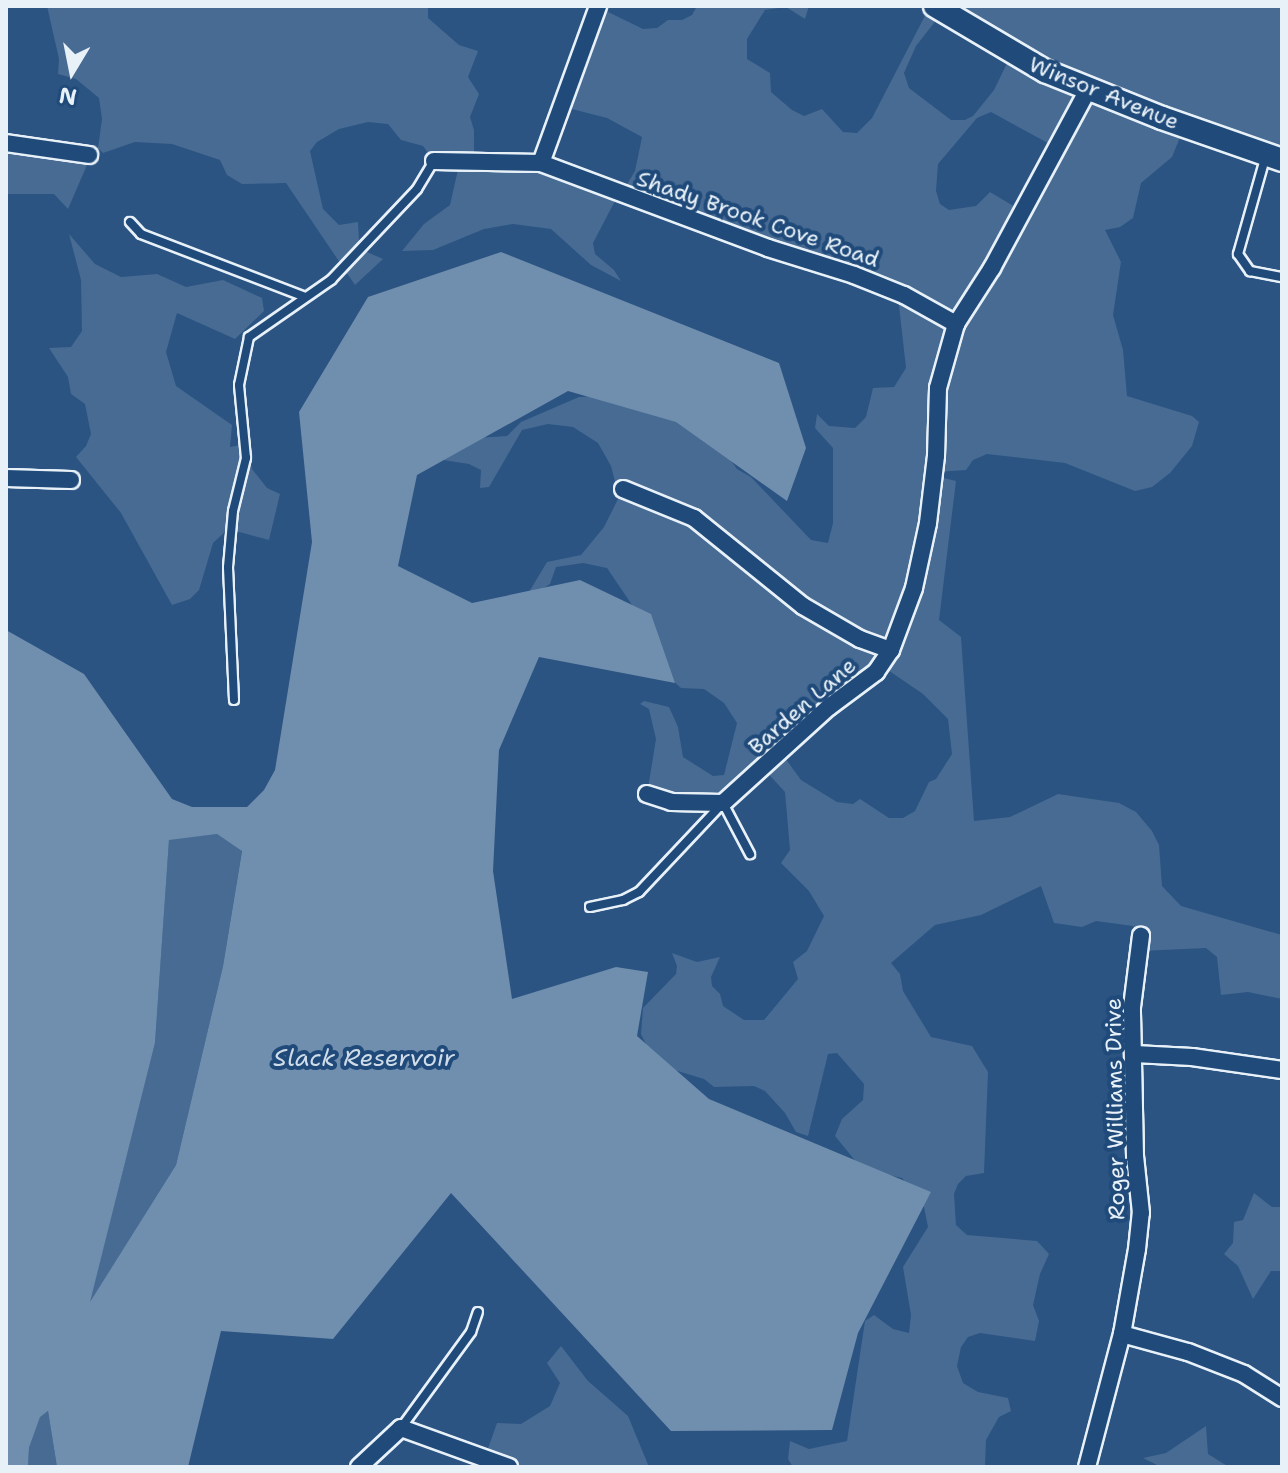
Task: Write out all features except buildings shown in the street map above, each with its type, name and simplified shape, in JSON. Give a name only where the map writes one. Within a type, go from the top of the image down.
[{"type":"street","points":[[541,163],[598,6]]},
{"type":"street","name":"Winsor Avenue","points":[[935,6],[986,39],[1088,90],[1274,157]]},
{"type":"street","name":"Barden Lane","points":[[723,803],[829,707],[876,672],[891,650],[914,588],[928,523],[936,456],[938,388],[956,324],[992,268],[1088,90]]},
{"type":"street","points":[[6,160],[6,144],[89,155]]},
{"type":"street","name":"Shady Brook Cove Road","points":[[434,161],[541,163],[879,285],[956,324]]},
{"type":"street","points":[[6,478],[71,480]]},
{"type":"street","points":[[623,489],[694,518],[803,606],[860,639],[891,650]]},
{"type":"street","points":[[647,794],[671,802],[723,803]]},
{"type":"street","name":"Roger Williams Drive","points":[[1087,1467],[1122,1334],[1141,1213],[1135,1156],[1132,1007],[1141,936]]},
{"type":"street","points":[[1135,1054],[1192,1057],[1282,1070]]},
{"type":"street","points":[[1122,1334],[1188,1352],[1230,1369],[1282,1398]]},
{"type":"street","points":[[359,1467],[401,1428],[509,1467]]},
{"type":"lane","points":[[1274,157],[1238,254],[1250,271],[1282,277]]},
{"type":"lane","points":[[234,700],[228,567],[233,511],[246,458],[239,385],[249,337],[331,280],[417,189],[434,161]]},
{"type":"lane","points":[[130,222],[141,234],[305,297]]},
{"type":"lane","points":[[590,907],[623,900],[639,892],[723,803],[750,854]]},
{"type":"lane","points":[[401,1428],[471,1332],[478,1312]]},
{"type":"shaded area","points":[[47,6],[428,6],[428,18],[459,45],[478,51],[468,77],[479,94],[470,117],[474,130],[474,163],[540,164],[620,196],[635,171],[642,137],[607,118],[564,107],[600,8],[643,29],[657,28],[668,20],[682,20],[692,15],[697,6],[809,6],[805,19],[786,7],[765,10],[747,39],[747,59],[770,73],[771,92],[792,110],[804,116],[822,109],[843,132],[857,133],[872,118],[930,6],[1282,6],[1282,162],[1183,130],[1172,157],[1141,183],[1133,218],[1120,227],[1105,230],[1121,262],[1113,315],[1123,350],[1127,396],[1192,416],[1199,422],[1192,446],[1170,473],[1152,487],[1135,491],[1065,463],[987,454],[973,460],[966,470],[937,472],[935,476],[956,481],[939,620],[961,637],[974,821],[1010,817],[1058,794],[1119,803],[1136,812],[1152,831],[1159,845],[1162,886],[1181,906],[1282,935],[1282,999],[1248,992],[1221,995],[1217,957],[1206,948],[1141,951],[1140,934],[1133,926],[1096,921],[1082,927],[1054,923],[1041,886],[981,915],[935,925],[891,963],[900,974],[903,991],[931,1037],[972,1046],[988,1072],[984,1173],[966,1176],[958,1184],[954,1194],[956,1225],[967,1235],[1037,1241],[1049,1254],[1040,1274],[1033,1305],[1039,1321],[1035,1341],[980,1333],[968,1337],[961,1347],[957,1366],[963,1383],[978,1392],[1008,1398],[1011,1411],[999,1417],[986,1440],[985,1467],[793,1467],[788,1459],[790,1441],[809,1449],[847,1441],[865,1321],[874,1315],[893,1329],[909,1333],[911,1315],[903,1267],[928,1227],[924,1207],[902,1178],[862,1169],[835,1136],[842,1119],[863,1100],[864,1084],[837,1053],[828,1054],[808,1136],[796,1132],[785,1113],[765,1091],[754,1086],[714,1087],[704,1079],[671,1069],[651,1055],[641,1034],[643,1008],[676,974],[677,966],[672,953],[697,962],[720,957],[711,977],[712,986],[720,994],[723,1006],[744,1020],[764,1020],[798,979],[793,962],[807,951],[824,916],[809,891],[781,863],[790,850],[785,792],[762,767],[753,765],[716,794],[671,797],[648,788],[656,739],[649,709],[640,704],[644,701],[669,707],[678,727],[683,757],[713,776],[724,775],[737,723],[724,703],[704,689],[681,688],[670,678],[649,630],[607,568],[583,563],[556,567],[550,584],[523,602],[547,562],[581,555],[604,527],[619,497],[611,466],[598,443],[573,427],[548,424],[522,430],[489,487],[480,488],[481,470],[469,464],[430,458],[445,440],[507,436],[521,422],[579,397],[627,395],[664,398],[724,451],[737,469],[751,477],[811,540],[828,543],[833,523],[833,448],[815,428],[817,414],[829,426],[855,428],[866,417],[873,388],[894,387],[906,368],[898,297],[617,197],[593,243],[595,254],[614,270],[621,281],[591,265],[551,229],[513,224],[484,229],[433,250],[402,251],[424,224],[450,205],[459,165],[436,164],[423,146],[401,140],[388,124],[368,122],[339,129],[317,142],[310,151],[323,209],[339,225],[358,222],[359,240],[367,252],[383,259],[355,285],[286,183],[242,184],[227,175],[220,160],[172,144],[135,142],[103,153],[98,148],[102,119],[99,98],[76,79],[58,74],[59,59]],"holes":[[[941,14],[1010,57],[994,90],[973,116],[965,120],[951,120],[909,88],[904,73],[916,46]],[[991,112],[1057,148],[1022,211],[990,192],[976,206],[949,210],[940,204],[936,191],[938,164],[977,118]],[[882,666],[923,694],[948,719],[952,754],[936,779],[929,782],[915,811],[903,818],[889,818],[860,799],[853,804],[837,802],[801,780],[777,747]]]},
{"type":"shaded area","points":[[7,148],[90,158],[68,209],[54,194],[6,194]]},
{"type":"shaded area","points":[[69,234],[95,264],[121,277],[157,274],[186,287],[223,280],[262,298],[264,311],[235,339],[177,313],[166,352],[176,386],[232,425],[230,447],[246,444],[252,469],[267,488],[280,494],[269,540],[228,529],[213,543],[199,590],[190,599],[172,605],[121,513],[76,457],[91,434],[85,404],[71,394],[68,377],[49,348],[71,347],[82,331],[81,280]]},
{"type":"shaded area","points":[[217,834],[242,850],[223,966],[176,1165],[89,1304],[155,1043],[169,839]]},
{"type":"shaded area","points":[[1254,1193],[1272,1207],[1282,1207],[1282,1271],[1271,1271],[1253,1299],[1238,1266],[1224,1254],[1233,1243],[1234,1222],[1243,1220]]},
{"type":"shaded area","points":[[561,1346],[588,1381],[628,1416],[649,1467],[503,1467],[485,1457],[497,1423],[521,1424],[550,1406],[560,1383],[547,1363]]},
{"type":"shaded area","points":[[48,1411],[57,1467],[28,1467],[29,1448],[40,1416]]},
{"type":"shaded area","points":[[1206,1426],[1208,1454],[1229,1467],[1161,1467],[1143,1458],[1166,1453]]},
{"type":"water","name":"Slack Reservoir","points":[[501,252],[779,363],[806,448],[787,501],[676,422],[568,391],[417,475],[398,566],[472,603],[580,580],[651,614],[675,683],[539,657],[499,750],[493,871],[512,999],[616,967],[648,972],[637,1036],[709,1099],[931,1192],[858,1333],[832,1430],[671,1431],[451,1193],[333,1339],[221,1331],[188,1467],[57,1467],[48,1411],[40,1417],[29,1448],[28,1467],[6,1467],[6,630],[84,674],[172,799],[192,807],[247,807],[264,790],[275,770],[312,542],[299,412],[368,297]],"holes":[[[217,834],[242,851],[223,966],[176,1165],[90,1302],[155,1043],[169,840]]]}]
